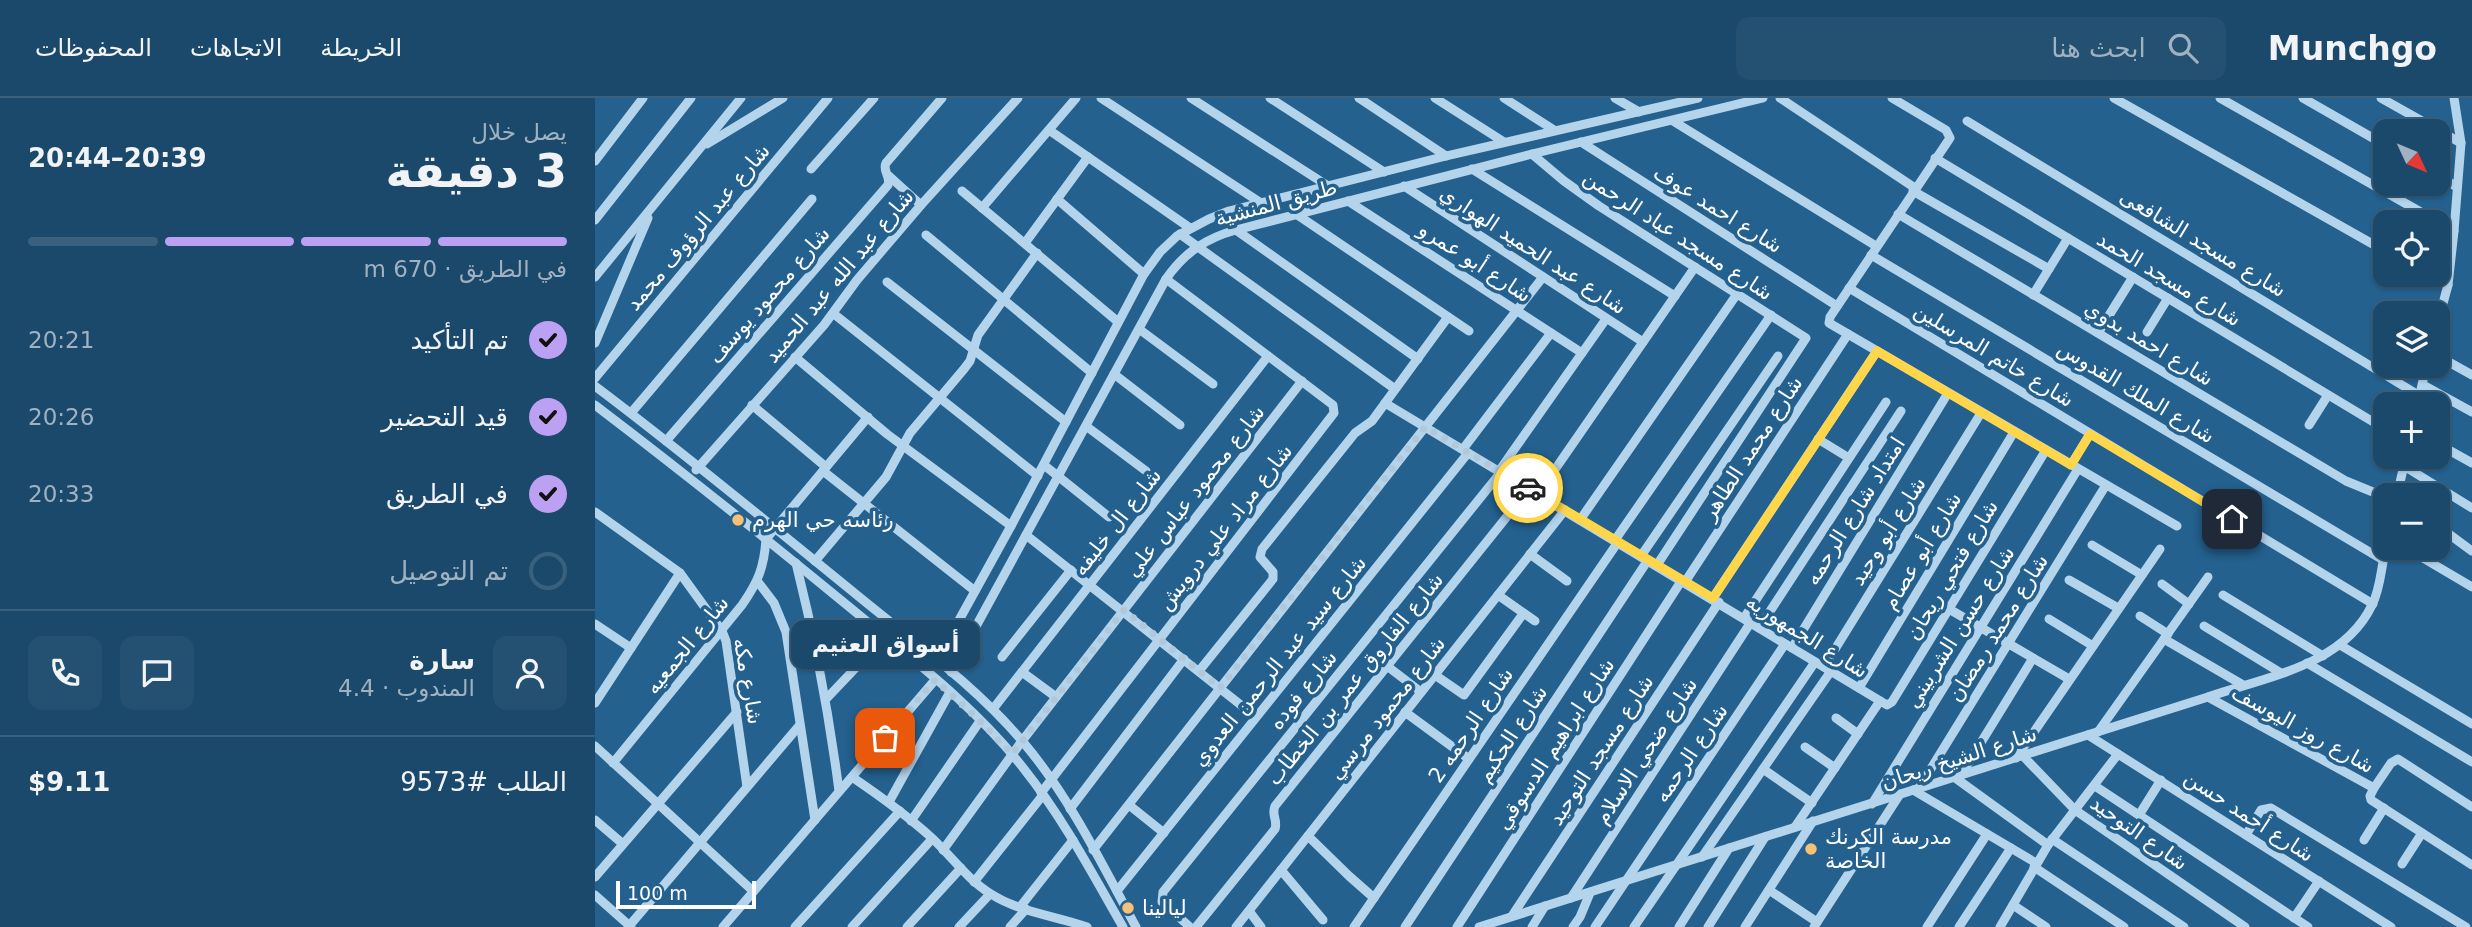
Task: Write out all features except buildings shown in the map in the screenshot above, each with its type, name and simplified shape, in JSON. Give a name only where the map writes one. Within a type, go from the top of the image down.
[{"type":"street","points":[[595,161],[643,98]]},
{"type":"street","points":[[595,220],[691,98]]},
{"type":"street","points":[[595,277],[741,98]]},
{"type":"street","points":[[700,148],[783,98]]},
{"type":"street","name":"شارع عبد الرؤوف محمد","points":[[595,379],[828,98]]},
{"type":"street","points":[[811,169],[874,98]]},
{"type":"street","name":"شارع محمود يوسف","points":[[666,441],[888,185],[885,163],[942,98]]},
{"type":"street","name":"شارع عبد الله عبد الحميد","points":[[690,477],[834,314],[857,279],[921,205],[1018,98]]},
{"type":"street","points":[[982,208],[1076,98]]},
{"type":"street","points":[[1101,98],[1261,202]]},
{"type":"street","points":[[1191,98],[1328,186]]},
{"type":"street","points":[[1270,98],[1384,172]]},
{"type":"street","points":[[1359,98],[1445,156]]},
{"type":"street","points":[[1435,98],[1504,142]]},
{"type":"street","points":[[1504,98],[1554,130]]},
{"type":"street","points":[[1615,98],[1639,112]]},
{"type":"street","name":"طريق المنشية","points":[[937,660],[1044,465],[1117,321],[1144,274],[1160,252],[1180,234],[1219,215],[1261,202],[1554,130],[1698,98]]},
{"type":"street","name":"طريق المنشية","points":[[951,672],[1167,279],[1180,261],[1197,247],[1209,239],[1236,230],[1296,214],[1673,121],[1726,102],[1763,98]]},
{"type":"street","points":[[1780,98],[1914,189],[2049,269]]},
{"type":"street","points":[[1892,98],[1946,130],[1949,138],[1837,306],[1829,319],[1831,325],[2177,526]]},
{"type":"street","points":[[2114,98],[2373,244]]},
{"type":"street","points":[[2220,98],[2454,231]]},
{"type":"street","points":[[2304,98],[2373,138]]},
{"type":"street","points":[[2381,98],[2461,144]]},
{"type":"street","points":[[2450,267],[2461,144],[2454,98]]},
{"type":"street","name":"شارع الملك القدوس","points":[[1673,121],[1874,250],[2373,554]]},
{"type":"street","name":"شارع مسجد الشافعى","points":[[1967,121],[2406,392]]},
{"type":"street","points":[[1049,130],[1189,228]]},
{"type":"street","name":"شارع احمد عوف","points":[[1581,142],[1837,306]]},
{"type":"street","name":"شارع مسجد عباد الرحمن","points":[[1532,154],[1581,194],[1805,337],[1805,342],[1648,560]]},
{"type":"street","points":[[1025,243],[1088,157]]},
{"type":"street","name":"شارع مسجد الحمد","points":[[1935,158],[2373,422]]},
{"type":"street","points":[[1472,169],[1675,296]]},
{"type":"street","points":[[887,173],[921,205]]},
{"type":"street","points":[[2450,183],[2456,187]]},
{"type":"street","name":"شارع عبد الحميد الهواري","points":[[1405,186],[1643,342]]},
{"type":"street","points":[[963,191],[1117,321]]},
{"type":"street","points":[[631,413],[812,199]]},
{"type":"street","points":[[1057,199],[1144,274]]},
{"type":"street","name":"شارع أبو عمرو","points":[[1348,201],[1582,353]]},
{"type":"street","points":[[595,343],[652,207]]},
{"type":"street","points":[[1296,214],[1469,331]]},
{"type":"street","name":"شارع احمد بدوي","points":[[1898,214],[2346,481],[2373,492]]},
{"type":"street","points":[[1236,230],[1418,359]]},
{"type":"street","points":[[1180,234],[1395,389]]},
{"type":"street","points":[[926,235],[1092,373]]},
{"type":"street","points":[[2033,295],[2068,238]]},
{"type":"street","points":[[815,561],[891,471],[910,433],[967,365],[978,335],[1037,253]]},
{"type":"street","points":[[1538,494],[1695,267]]},
{"type":"street","points":[[1093,850],[1543,277]]},
{"type":"street","points":[[2098,333],[2133,277]]},
{"type":"street","points":[[1167,279],[1302,381]]},
{"type":"street","points":[[887,282],[1066,422]]},
{"type":"street","name":"شارع خاتم المرسلين","points":[[1849,288],[2373,604]]},
{"type":"street","points":[[1580,520],[1737,294]]},
{"type":"street","points":[[2147,332],[2168,298]]},
{"type":"street","points":[[834,314],[1038,476]]},
{"type":"street","name":"شارع الرحمه 2","points":[[1354,927],[1771,315]]},
{"type":"street","points":[[1199,671],[1273,579],[1273,572],[1260,557],[1262,549],[1352,436],[1369,424],[1448,317]]},
{"type":"street","points":[[1500,472],[1606,319]]},
{"type":"street","points":[[1139,329],[1213,384]]},
{"type":"street","name":"شارع سيد عبد الرحمن العدوي","points":[[1117,891],[1466,451],[1552,333]]},
{"type":"street","name":"شارع محمد الطاهر","points":[[1683,581],[1848,334]]},
{"type":"street","name":"شارع مسجد التوحيد","points":[[1512,916],[1877,351]]},
{"type":"street","name":"شارع ال خليفه","points":[[993,709],[1268,356]]},
{"type":"street","points":[[1648,560],[1778,356]]},
{"type":"street","points":[[795,357],[902,445],[1011,526]]},
{"type":"street","points":[[2450,363],[2472,375]]},
{"type":"street","points":[[1114,374],[1180,425]]},
{"type":"street","points":[[2421,392],[2424,378]]},
{"type":"street","name":"شارع مراد علي درويش","points":[[974,882],[1333,416],[1333,405],[1302,381]]},
{"type":"street","name":"شارع محمود عباس علي","points":[[943,850],[1022,740],[1302,381]]},
{"type":"street","points":[[2423,384],[2472,412]]},
{"type":"street","points":[[595,386],[699,466],[993,709],[1022,740],[1051,780],[1136,927]]},
{"type":"street","name":"امتداد شارع الرحمه","points":[[1788,646],[1948,393]]},
{"type":"street","points":[[2309,425],[2328,395]]},
{"type":"street","points":[[1752,623],[1849,458],[1886,402]]},
{"type":"street","name":"شارع الجمهوريه","points":[[1385,403],[1883,703]]},
{"type":"street","points":[[595,405],[690,477],[796,563],[950,692],[980,721],[1012,754],[1042,794],[1073,840],[1123,927]]},
{"type":"street","points":[[753,405],[864,503],[975,591]]},
{"type":"street","points":[[1752,623],[1901,411]]},
{"type":"street","name":"شارع أبو وحيد","points":[[1702,857],[1827,669],[1981,413]]},
{"type":"street","points":[[766,539],[867,417]]},
{"type":"street","points":[[1086,426],[1146,471]]},
{"type":"street","name":"شارع أبو عصام","points":[[1859,688],[2014,432]]},
{"type":"street","name":"شارع حسن الشربيني","points":[[1872,804],[2075,467],[2090,434]]},
{"type":"street","points":[[1818,439],[1849,458]]},
{"type":"street","name":"شارع فتحي ريحان","points":[[1795,828],[1858,734],[1883,703],[1892,702],[2046,450]]},
{"type":"street","points":[[2450,451],[2472,463]]},
{"type":"street","points":[[1044,465],[1109,517]]},
{"type":"street","points":[[2415,469],[2472,508]]},
{"type":"street","name":"شارع فوده","points":[[1190,927],[1162,902],[1161,895],[1500,472]]},
{"type":"street","name":"شارع محمد رمضان","points":[[1916,789],[2106,485]]},
{"type":"street","name":"شارع الفاروق عمر بن الخطاب","points":[[1196,927],[1275,829],[1275,806],[1529,489]]},
{"type":"street","name":"شارع محمود مرسي","points":[[1236,927],[1565,510]]},
{"type":"street","name":"شارع مكه","points":[[595,512],[680,573],[722,631],[726,641],[747,787]]},
{"type":"street","points":[[1026,535],[1257,717]]},
{"type":"street","points":[[2450,535],[2472,551]]},
{"type":"street","name":"شارع الجمعيه","points":[[613,762],[722,631],[758,582],[766,539]]},
{"type":"street","points":[[2092,545],[2142,575]]},
{"type":"street","points":[[2019,757],[2160,549]]},
{"type":"street","points":[[1530,554],[1567,581]]},
{"type":"street","name":"شارع الحكيم","points":[[1405,927],[1648,560]]},
{"type":"street","name":"شارع الشيخ ريحان","points":[[1479,927],[2208,697],[2307,663],[2340,645],[2359,626],[2373,604],[2383,560]]},
{"type":"street","points":[[2426,560],[2472,587]]},
{"type":"street","points":[[796,563],[827,698],[839,792]]},
{"type":"street","points":[[1002,657],[1071,569]]},
{"type":"street","points":[[595,703],[599,690],[631,648],[680,573]]},
{"type":"street","points":[[2098,732],[2208,577]]},
{"type":"street","points":[[2069,580],[2118,608]]},
{"type":"street","name":"شارع ابراهيم الدسوقي","points":[[1457,927],[1683,581]]},
{"type":"street","points":[[758,582],[774,603],[786,632],[815,820]]},
{"type":"street","points":[[2162,584],[2189,604]]},
{"type":"street","points":[[2223,595],[2323,656]]},
{"type":"street","points":[[1498,596],[1535,621]]},
{"type":"street","points":[[1949,609],[2069,680]]},
{"type":"street","points":[[1435,675],[1464,695],[1523,614]]},
{"type":"street","points":[[2140,616],[2166,636],[2243,685]]},
{"type":"street","points":[[2049,619],[2093,646]]},
{"type":"street","name":"شارع ضحي الاسلام","points":[[1571,898],[1752,623]]},
{"type":"street","points":[[595,624],[631,648]]},
{"type":"street","points":[[2204,626],[2281,673]]},
{"type":"street","points":[[827,698],[885,637]]},
{"type":"street","points":[[2340,645],[2472,724]]},
{"type":"street","name":"شارع الرحمه","points":[[1595,927],[1788,646]]},
{"type":"street","points":[[2033,658],[1958,776],[2050,842],[2184,927]]},
{"type":"street","points":[[1070,809],[1184,659]]},
{"type":"street","points":[[1634,927],[1815,662]]},
{"type":"street","points":[[2307,663],[2472,762]]},
{"type":"street","points":[[1387,666],[1422,692]]},
{"type":"street","points":[[1022,672],[1056,697]]},
{"type":"street","points":[[723,927],[935,680]]},
{"type":"street","points":[[889,802],[950,692]]},
{"type":"street","name":"شارع روز اليوسف","points":[[2208,697],[2374,788],[2371,800],[2384,808]]},
{"type":"street","points":[[595,877],[737,712]]},
{"type":"street","points":[[1405,712],[1469,760]]},
{"type":"street","points":[[1836,718],[1858,734]]},
{"type":"street","points":[[911,821],[980,721]]},
{"type":"street","points":[[595,895],[631,926],[799,726]]},
{"type":"street","name":"شارع أحمد حسن","points":[[2088,735],[2391,927]]},
{"type":"street","points":[[595,746],[754,891]]},
{"type":"street","points":[[1805,747],[1835,768]]},
{"type":"street","points":[[2000,927],[2050,842],[2118,754]]},
{"type":"street","name":"شارع التوحيد","points":[[2019,757],[2075,810],[2245,927]]},
{"type":"street","points":[[2374,788],[2391,763],[2397,760],[2472,807]]},
{"type":"street","points":[[1763,769],[1812,803]]},
{"type":"street","points":[[852,777],[900,811],[990,894],[1062,923],[1087,927]]},
{"type":"street","points":[[2139,815],[2161,780]]},
{"type":"street","points":[[2095,786],[2308,927]]},
{"type":"street","points":[[1916,789],[2011,848],[2124,927]]},
{"type":"street","points":[[1769,890],[1815,924],[1900,794]]},
{"type":"street","points":[[1129,805],[1164,833]]},
{"type":"street","points":[[2246,835],[2262,810],[2271,808],[2466,927]]},
{"type":"street","points":[[2364,840],[2384,808],[2472,865]]},
{"type":"street","points":[[795,927],[900,811]]},
{"type":"street","points":[[595,820],[623,844]]},
{"type":"street","points":[[1745,927],[1813,821]]},
{"type":"street","points":[[2402,864],[2422,833]]},
{"type":"street","points":[[1927,927],[1987,834]]},
{"type":"street","points":[[1308,836],[1374,898]]},
{"type":"street","points":[[1708,927],[1765,837]]},
{"type":"street","points":[[852,927],[932,839]]},
{"type":"street","points":[[1010,927],[1073,840]]},
{"type":"street","points":[[1679,927],[1729,848]]},
{"type":"street","points":[[1959,927],[2011,848]]},
{"type":"street","points":[[907,927],[961,868]]},
{"type":"street","points":[[1281,870],[1323,920]]},
{"type":"street","points":[[2294,918],[2319,881]]},
{"type":"street","points":[[1573,927],[1590,892]]},
{"type":"street","points":[[959,927],[990,894]]},
{"type":"street","points":[[2013,905],[2046,927]]},
{"type":"street","points":[[1532,927],[1545,906]]},
{"type":"street","points":[[1249,911],[1261,927]]},
{"type":"way so far","points":[[885,738],[935,680],[1012,754],[1124,610],[1220,688],[1425,427],[1528,488]]},
{"type":"place","name":"رئاسه حي الهرم","points":[[738,520]]},
{"type":"place","name":"أسواق العثيم","points":[[885,738]]},
{"type":"place","name":"مدرسة الكرنك الخاصة","points":[[1811,849]]},
{"type":"place","name":"ليالينا","points":[[1128,908]]},
{"type":"route","points":[[1528,488],[1713,598],[1877,351],[2071,465],[2090,434],[2232,519]]}]
